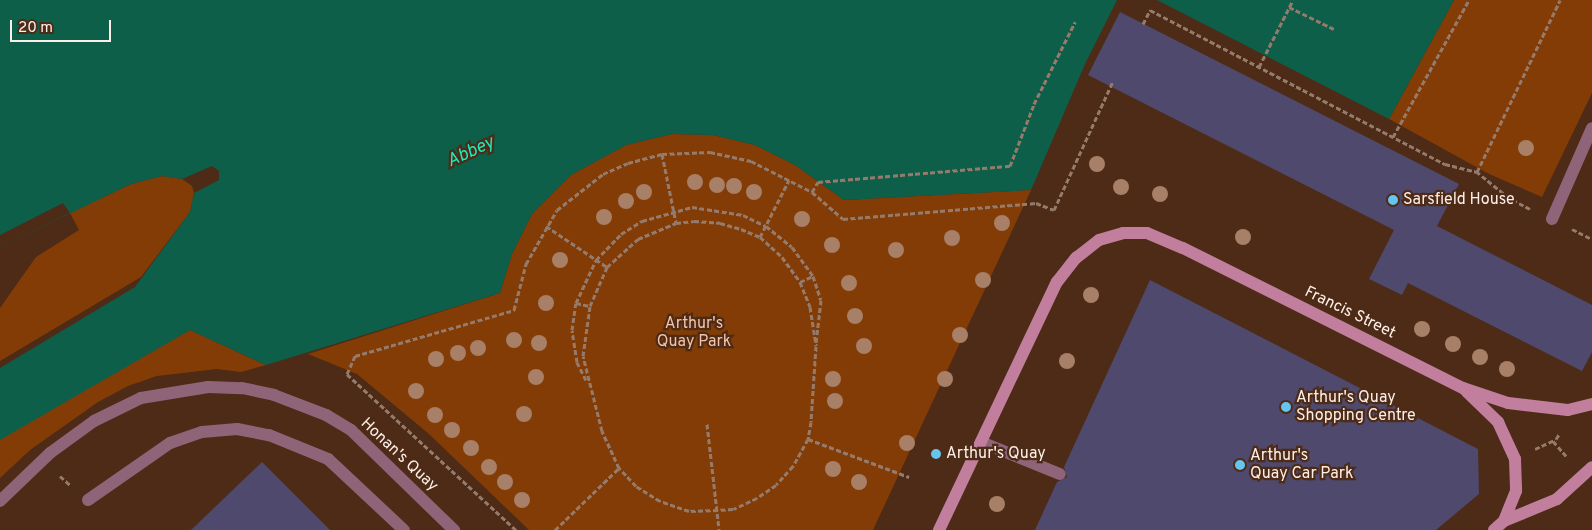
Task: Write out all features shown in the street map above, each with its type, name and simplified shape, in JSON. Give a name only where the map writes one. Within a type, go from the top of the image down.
[{"type":"main road","name":"Francis Street","points":[[981,442],[1057,282],[1076,258],[1099,240],[1123,233],[1147,233],[1463,388],[1508,403],[1568,410],[1592,404]]},
{"type":"main road","points":[[1463,388],[1498,422],[1515,459],[1516,490],[1504,521]]},
{"type":"main road","points":[[939,530],[981,442]]},
{"type":"main road","points":[[1494,530],[1504,521],[1557,499],[1592,467]]},
{"type":"street","points":[[1552,219],[1592,128]]},
{"type":"street","name":"Honan's Quay","points":[[0,501],[42,461],[94,421],[141,398],[208,387],[242,388],[274,395],[326,415],[351,430],[388,463],[454,530]]},
{"type":"street","points":[[88,500],[170,443],[202,432],[237,429],[269,434],[328,458],[404,530]]},
{"type":"street","points":[[981,442],[1060,474]]},
{"type":"path","points":[[1259,67],[1293,0]]},
{"type":"path","points":[[1393,137],[1469,0]]},
{"type":"path","points":[[1477,172],[1560,0]]},
{"type":"path","points":[[1289,7],[1336,30]]},
{"type":"path","points":[[1142,24],[1150,10],[1444,164],[1477,172],[1508,198],[1592,239]]},
{"type":"path","points":[[812,192],[818,182],[866,175],[1010,166],[1034,104],[1075,22]]},
{"type":"path","points":[[516,530],[347,374],[355,356],[514,310],[526,264],[546,226],[568,200],[603,174],[628,163],[662,154],[710,152],[751,161],[812,192],[842,219],[1036,203],[1054,210],[1113,80]]},
{"type":"path","points":[[662,154],[676,223]]},
{"type":"path","points":[[760,238],[789,180]]},
{"type":"path","points":[[588,383],[577,362],[572,330],[576,303],[596,260],[620,234],[642,220],[674,210],[692,207],[718,209],[743,215],[766,226],[792,247],[813,276],[821,300],[820,328],[816,346],[808,439],[793,466],[776,485],[733,508],[689,511],[660,501],[636,486],[619,468],[602,431],[588,383],[583,356],[590,306],[607,267],[638,238],[676,223],[720,223],[760,238],[782,257],[800,282],[810,307],[816,346]]},
{"type":"path","points":[[546,226],[607,267]]},
{"type":"path","points":[[800,282],[813,276]]},
{"type":"path","points":[[576,303],[590,306]]},
{"type":"path","points":[[707,424],[719,530]]},
{"type":"path","points":[[1532,450],[1553,440],[1565,427]]},
{"type":"path","points":[[808,439],[909,477]]},
{"type":"path","points":[[1553,440],[1567,457]]},
{"type":"path","points":[[42,461],[88,500]]},
{"type":"path","points":[[554,530],[619,468]]},
{"type":"green space","points":[[1454,0],[1592,0],[1592,93],[1542,197],[1489,174],[1389,119]]},
{"type":"green space","name":"Arthur's Quay Park","points":[[672,134],[713,135],[755,145],[795,165],[844,200],[1031,190],[873,530],[529,530],[429,434],[357,374],[308,354],[500,293],[512,254],[532,214],[571,175],[626,145]]},
{"type":"green space","points":[[162,176],[182,179],[192,186],[194,193],[190,212],[141,277],[0,361],[0,308],[36,257],[79,230],[70,213],[131,184]]},
{"type":"green space","points":[[190,330],[266,365],[241,372],[217,369],[157,376],[128,386],[98,402],[30,450],[0,478],[0,437]]},
{"type":"water","name":"Abbey","points":[[0,0],[1117,0],[1085,64],[1031,190],[844,200],[795,165],[755,145],[713,135],[672,134],[626,145],[571,175],[532,214],[512,254],[500,293],[266,365],[190,330],[0,440],[0,368],[135,287],[190,212],[194,193],[219,180],[219,171],[212,166],[182,179],[162,176],[131,184],[0,247]]},
{"type":"water","points":[[1157,0],[1454,0],[1389,119]]},
{"type":"pier","points":[[63,203],[70,213],[0,247],[0,235]]},
{"type":"building","name":"Sarsfield House","points":[[1120,12],[1459,184],[1437,226],[1592,305],[1592,352],[1582,371],[1408,283],[1402,295],[1369,279],[1394,230],[1088,75]]},
{"type":"building","name":"Arthur's Quay Shopping Centre","points":[[1150,280],[1478,449],[1479,494],[1436,530],[1035,530],[1057,482],[1067,477],[1064,467]]},
{"type":"building","points":[[262,462],[330,530],[191,530]]},
{"type":"place","name":"Sarsfield House","points":[[1393,200]]},
{"type":"place","name":"Arthur's Quay Shopping Centre","points":[[1286,407]]},
{"type":"place","name":"Arthur's Quay","points":[[936,454]]},
{"type":"place","name":"Arthur's Quay Car Park","points":[[1240,465]]}]
